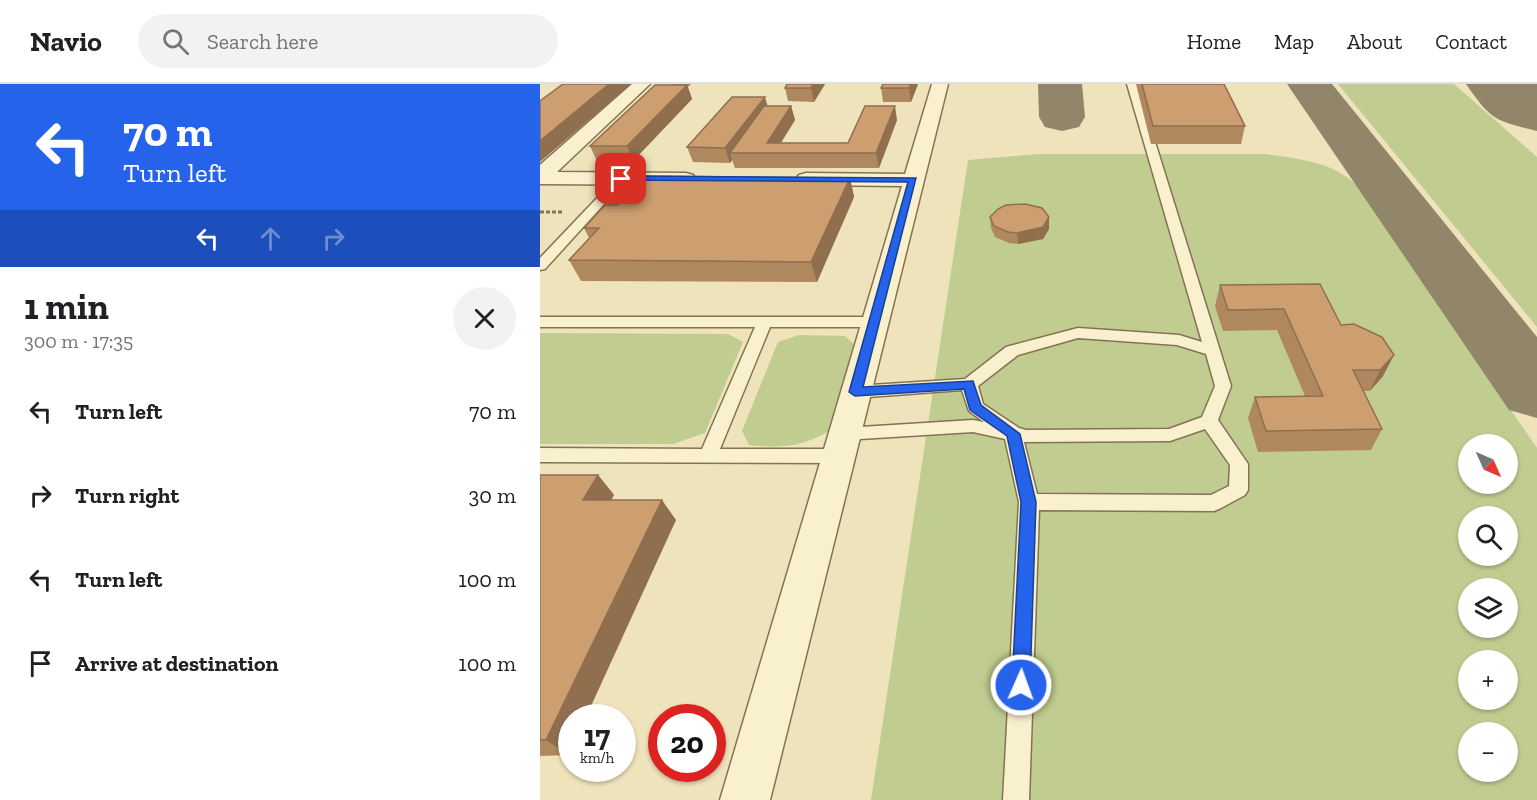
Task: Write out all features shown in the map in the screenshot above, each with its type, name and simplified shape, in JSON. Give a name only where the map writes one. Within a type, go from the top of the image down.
[{"type":"street","points":[[540,177],[642,84]]},
{"type":"street","points":[[745,800],[939,84]]},
{"type":"street","points":[[540,177],[702,179]]},
{"type":"street","points":[[784,179],[913,180]]},
{"type":"lane","points":[[540,455],[708,456],[841,445],[973,426],[1026,436],[1170,435],[1209,421],[1223,386],[1132,84]]},
{"type":"lane","points":[[540,266],[621,179]]},
{"type":"lane","points":[[540,322],[874,322]]},
{"type":"lane","points":[[708,456],[764,322]]},
{"type":"lane","points":[[855,392],[969,384],[1012,351],[1078,333],[1179,340],[1212,351]]},
{"type":"lane","points":[[969,384],[975,407],[1013,434],[1029,502],[1016,800]]},
{"type":"lane","points":[[1029,502],[1215,503],[1238,489],[1239,465],[1209,421]]},
{"type":"green space","points":[[1338,84],[1454,84],[1537,157],[1537,327]]},
{"type":"green space","points":[[1039,154],[1265,154],[1299,159],[1343,174],[1355,184],[1537,448],[1537,800],[871,800],[968,160]]},
{"type":"green space","points":[[540,333],[728,334],[743,342],[705,433],[673,444],[540,444]]},
{"type":"green space","points":[[799,335],[845,336],[856,346],[836,427],[794,445],[773,447],[749,445],[742,431],[778,342]]},
{"type":"building","points":[[563,84],[609,84],[540,141],[540,101]]},
{"type":"building","points":[[787,84],[813,84],[811,88],[785,88]]},
{"type":"building","points":[[883,84],[911,84],[909,88],[881,88]]},
{"type":"building","points":[[1142,84],[1224,84],[1245,126],[1153,126]]},
{"type":"building","points":[[655,85],[687,85],[627,146],[590,146]]},
{"type":"building","points":[[732,97],[765,97],[725,148],[687,147]]},
{"type":"building","points":[[764,106],[791,106],[767,143],[848,143],[865,106],[895,106],[876,153],[730,153]]},
{"type":"building","points":[[643,176],[850,178],[811,262],[569,260],[599,228],[584,228],[605,205],[617,205]]},
{"type":"building","points":[[1025,204],[1042,208],[1049,217],[1043,227],[1017,233],[994,226],[990,217],[998,209],[1006,205]]},
{"type":"building","points":[[1320,284],[1341,325],[1354,324],[1382,337],[1394,355],[1380,370],[1353,370],[1382,429],[1266,431],[1255,397],[1323,396],[1284,309],[1228,310],[1220,285]]},
{"type":"building","points":[[540,475],[598,475],[583,500],[662,500],[563,704],[558,704],[558,715],[546,740],[540,740]]},
{"type":"taxiway","points":[[1060,84],[1062,117]]},
{"type":"taxiway","points":[[1309,84],[1537,391]]},
{"type":"runway","points":[[1520,84],[1537,97]]},
{"type":"route","points":[[621,179],[913,180],[855,392],[969,384],[975,407],[1013,434],[1029,502],[1021,685]]}]
